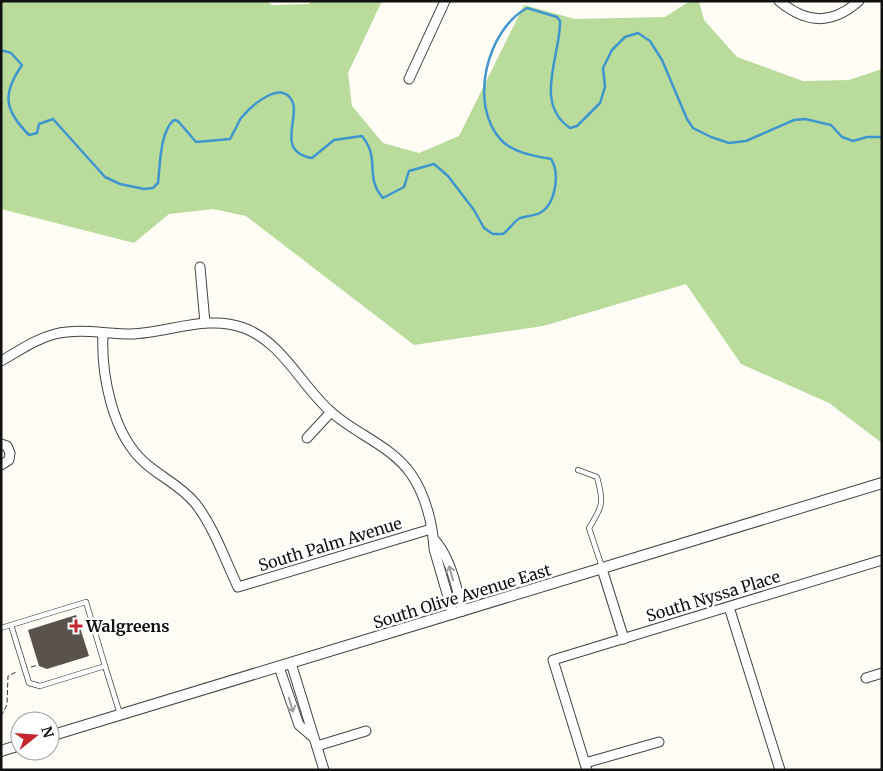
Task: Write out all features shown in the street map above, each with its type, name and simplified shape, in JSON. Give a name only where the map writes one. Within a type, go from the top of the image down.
[{"type":"street","points":[[409,79],[445,1]]},
{"type":"street","points":[[779,1],[796,14],[809,18],[830,18],[845,12],[859,1]]},
{"type":"street","points":[[200,268],[205,323]]},
{"type":"street","points":[[1,361],[40,339],[74,331],[148,333],[205,323],[232,324],[263,338],[282,355],[330,412],[404,465],[419,488],[432,533],[446,557],[458,613]]},
{"type":"street","name":"South Palm Avenue","points":[[103,333],[105,380],[125,435],[143,462],[180,488],[196,504],[238,587],[432,533]]},
{"type":"street","points":[[307,438],[330,412]]},
{"type":"street","points":[[1,444],[9,449],[10,456],[6,462],[1,464]]},
{"type":"street","name":"South Olive Avenue East","points":[[60,733],[882,483]]},
{"type":"street","name":"South Nyssa Place","points":[[586,766],[553,660],[882,560]]},
{"type":"street","points":[[602,569],[624,639]]},
{"type":"street","points":[[730,606],[780,770]]},
{"type":"street","points":[[291,663],[324,770]]},
{"type":"street","points":[[279,667],[299,725],[315,741]]},
{"type":"street","points":[[866,678],[882,674]]},
{"type":"street","points":[[315,741],[366,731]]},
{"type":"street","points":[[586,766],[658,742]]},
{"type":"lane","points":[[578,470],[597,477],[603,499],[600,511],[589,528],[602,569]]},
{"type":"lane","points":[[1,628],[86,602],[120,715]]},
{"type":"lane","points":[[11,624],[30,683],[40,686],[105,666]]},
{"type":"path","points":[[1,716],[7,705],[6,683],[9,674],[38,665]]},
{"type":"green space","points":[[1,1],[267,1],[272,5],[309,4],[310,1],[382,1],[348,73],[352,106],[383,143],[419,153],[459,136],[524,5],[575,19],[665,17],[690,1],[699,1],[704,20],[737,57],[803,81],[849,80],[882,69],[882,443],[829,403],[741,364],[686,284],[543,326],[414,345],[246,216],[213,209],[169,214],[134,243],[1,209]]},
{"type":"building","name":"Walgreens","points":[[76,615],[89,656],[47,669],[39,666],[28,630]]},
{"type":"waterway","points":[[1,50],[11,53],[22,65],[11,85],[9,93],[11,110],[21,126],[29,135],[37,133],[39,124],[53,119],[105,177],[120,184],[144,189],[153,188],[158,183],[163,140],[169,125],[174,120],[178,121],[196,142],[230,139],[241,118],[252,107],[267,96],[282,93],[288,96],[293,103],[292,142],[295,149],[301,155],[312,158],[334,140],[362,136],[371,152],[374,183],[383,198],[404,187],[409,171],[434,164],[448,176],[474,210],[484,228],[493,234],[503,234],[520,218],[540,213],[550,203],[555,188],[555,172],[551,159],[524,153],[506,144],[491,125],[486,107],[484,88],[492,50],[501,33],[513,19],[527,8],[557,17],[560,21],[551,92],[553,106],[559,118],[570,128],[577,126],[600,103],[605,87],[603,68],[612,50],[625,37],[638,33],[650,41],[662,60],[687,119],[693,128],[711,137],[729,143],[746,141],[794,120],[805,119],[831,125],[842,137],[853,141],[867,137],[882,137]]},
{"type":"place","name":"Walgreens","points":[[76,626]]}]
